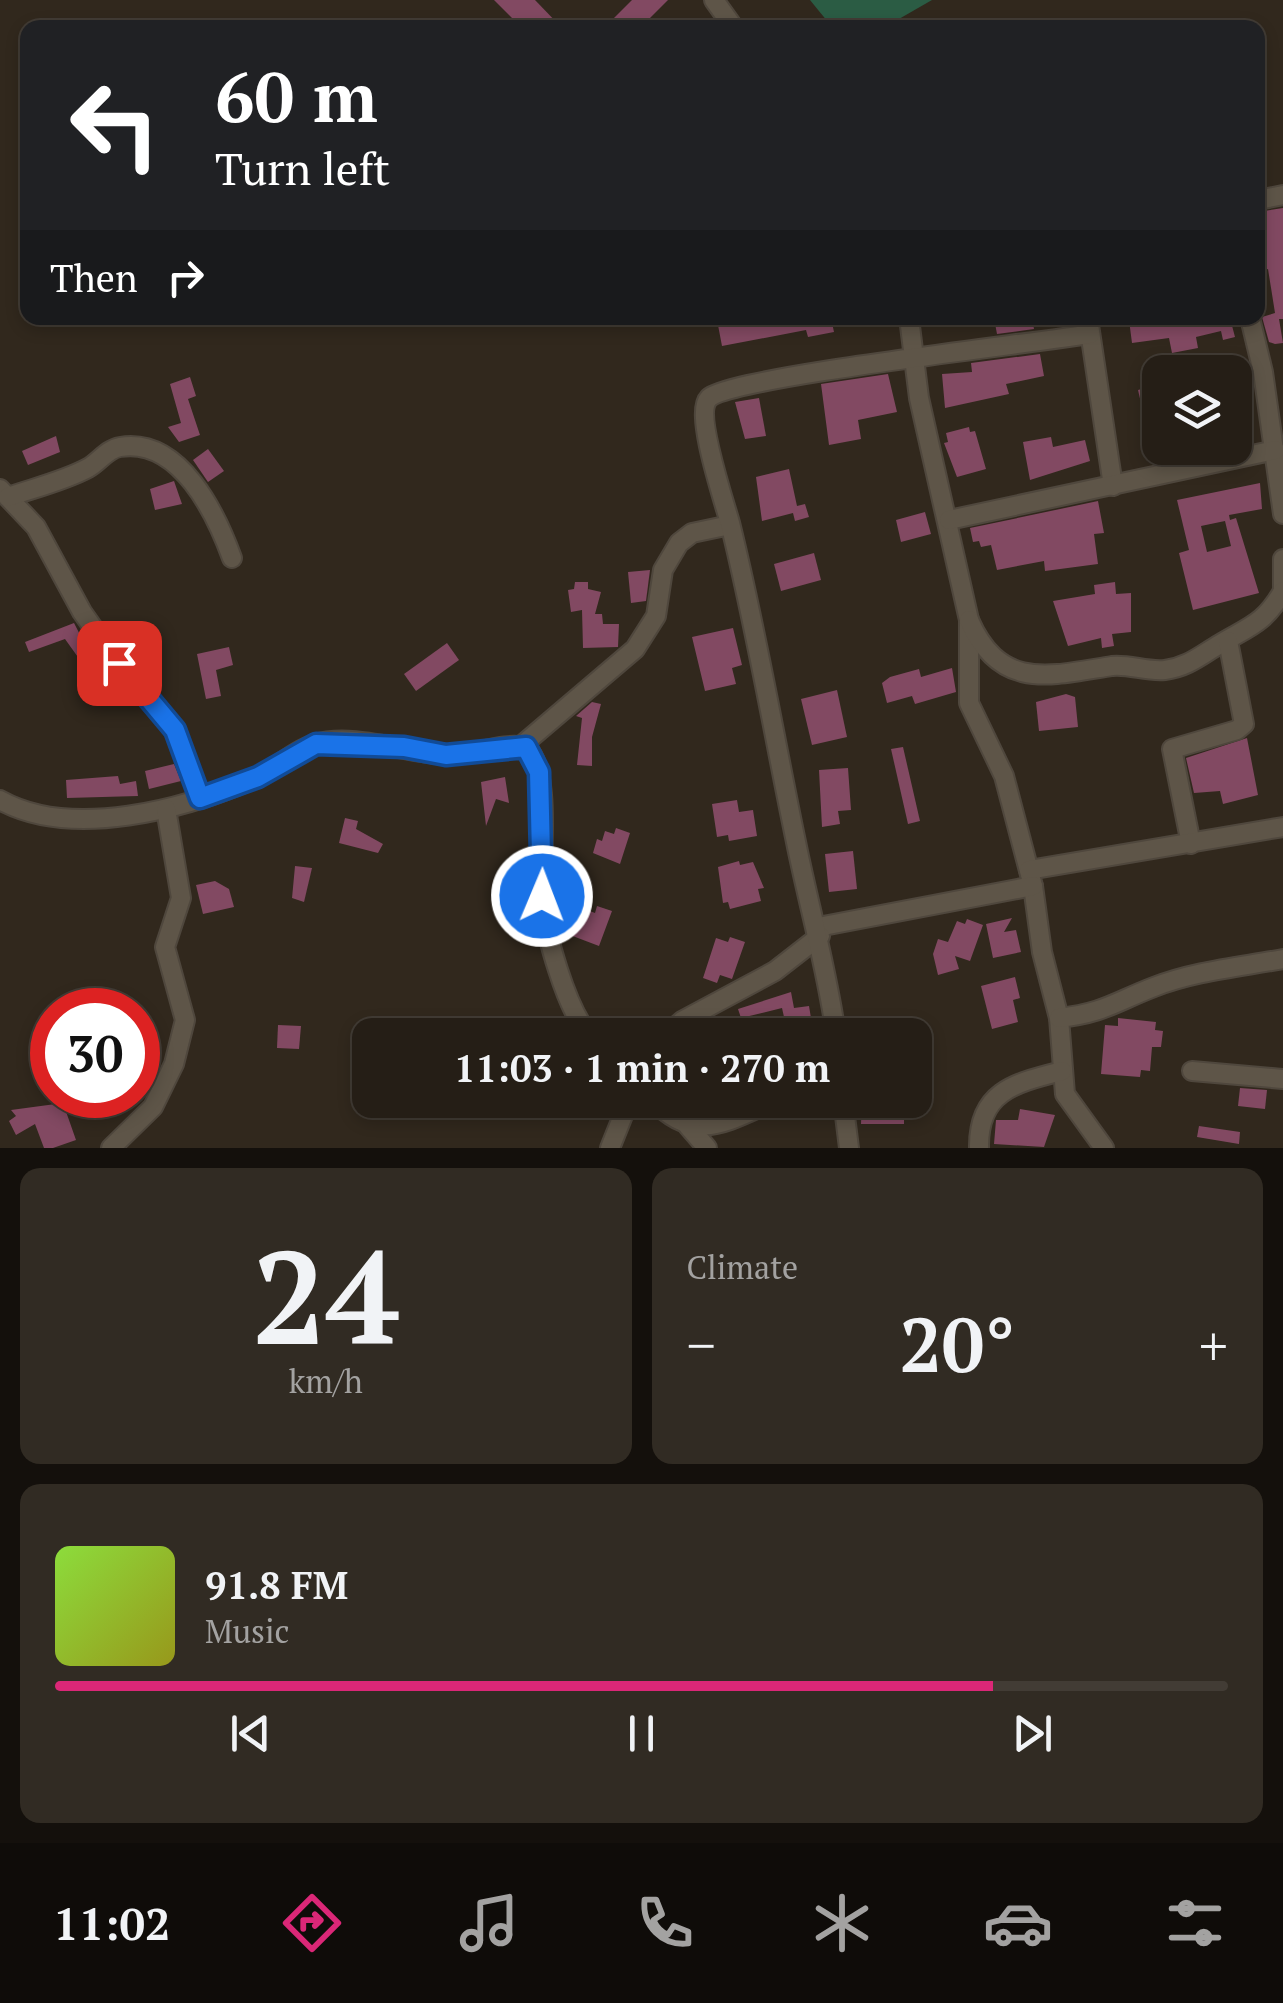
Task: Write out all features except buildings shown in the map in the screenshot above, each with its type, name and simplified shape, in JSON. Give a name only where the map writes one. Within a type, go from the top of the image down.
[{"type":"street","points":[[910,325],[912,360],[969,620],[969,702],[1004,776],[1031,878],[1042,952],[1059,1018],[1065,1094],[1104,1148]]},
{"type":"street","points":[[1252,325],[1263,372],[1283,514]]},
{"type":"street","points":[[833,1018],[767,686],[704,416],[710,397],[839,368],[912,360],[1089,326],[1113,486]]},
{"type":"street","points":[[1263,372],[1283,368]]},
{"type":"street","points":[[200,798],[175,730],[130,680],[82,612],[36,527],[4,493],[86,469],[117,447],[134,448],[176,467],[201,488],[232,558]]},
{"type":"street","points":[[948,520],[1275,450]]},
{"type":"street","points":[[521,746],[635,649],[656,616],[663,570],[679,543],[692,533],[730,525]]},
{"type":"street","points":[[969,620],[986,652],[1022,674],[1046,676],[1114,666],[1168,670],[1194,662],[1256,626],[1283,590],[1283,559]]},
{"type":"street","points":[[1191,844],[1172,748],[1242,727],[1243,706],[1228,640]]},
{"type":"street","points":[[0,800],[28,813],[58,819],[166,810],[258,777],[316,744],[387,746],[446,755],[521,746],[530,750],[538,766],[546,920],[568,1001],[578,1018]]},
{"type":"street","points":[[111,1148],[154,1107],[174,1064],[186,1020],[165,947],[166,934],[181,904],[166,810]]},
{"type":"street","points":[[688,1018],[766,977],[819,932],[1031,878],[1283,827]]},
{"type":"street","points":[[1059,1018],[1119,1006],[1154,987],[1193,976],[1283,959]]},
{"type":"street","points":[[981,1146],[992,1099],[1036,1077],[1062,1070]]},
{"type":"street","points":[[1192,1071],[1283,1079]]},
{"type":"street","points":[[610,1148],[622,1118]]},
{"type":"street","points":[[677,1118],[707,1148]]},
{"type":"street","points":[[688,1126],[715,1126],[734,1118]]},
{"type":"street","points":[[845,1118],[849,1148]]},
{"type":"green space","points":[[810,0],[932,0],[897,20],[826,20]]},
{"type":"route","points":[[119,663],[175,730],[200,798],[258,777],[316,744],[370,744],[446,755],[526,747],[535,757],[539,772],[544,839],[542,896]]}]
